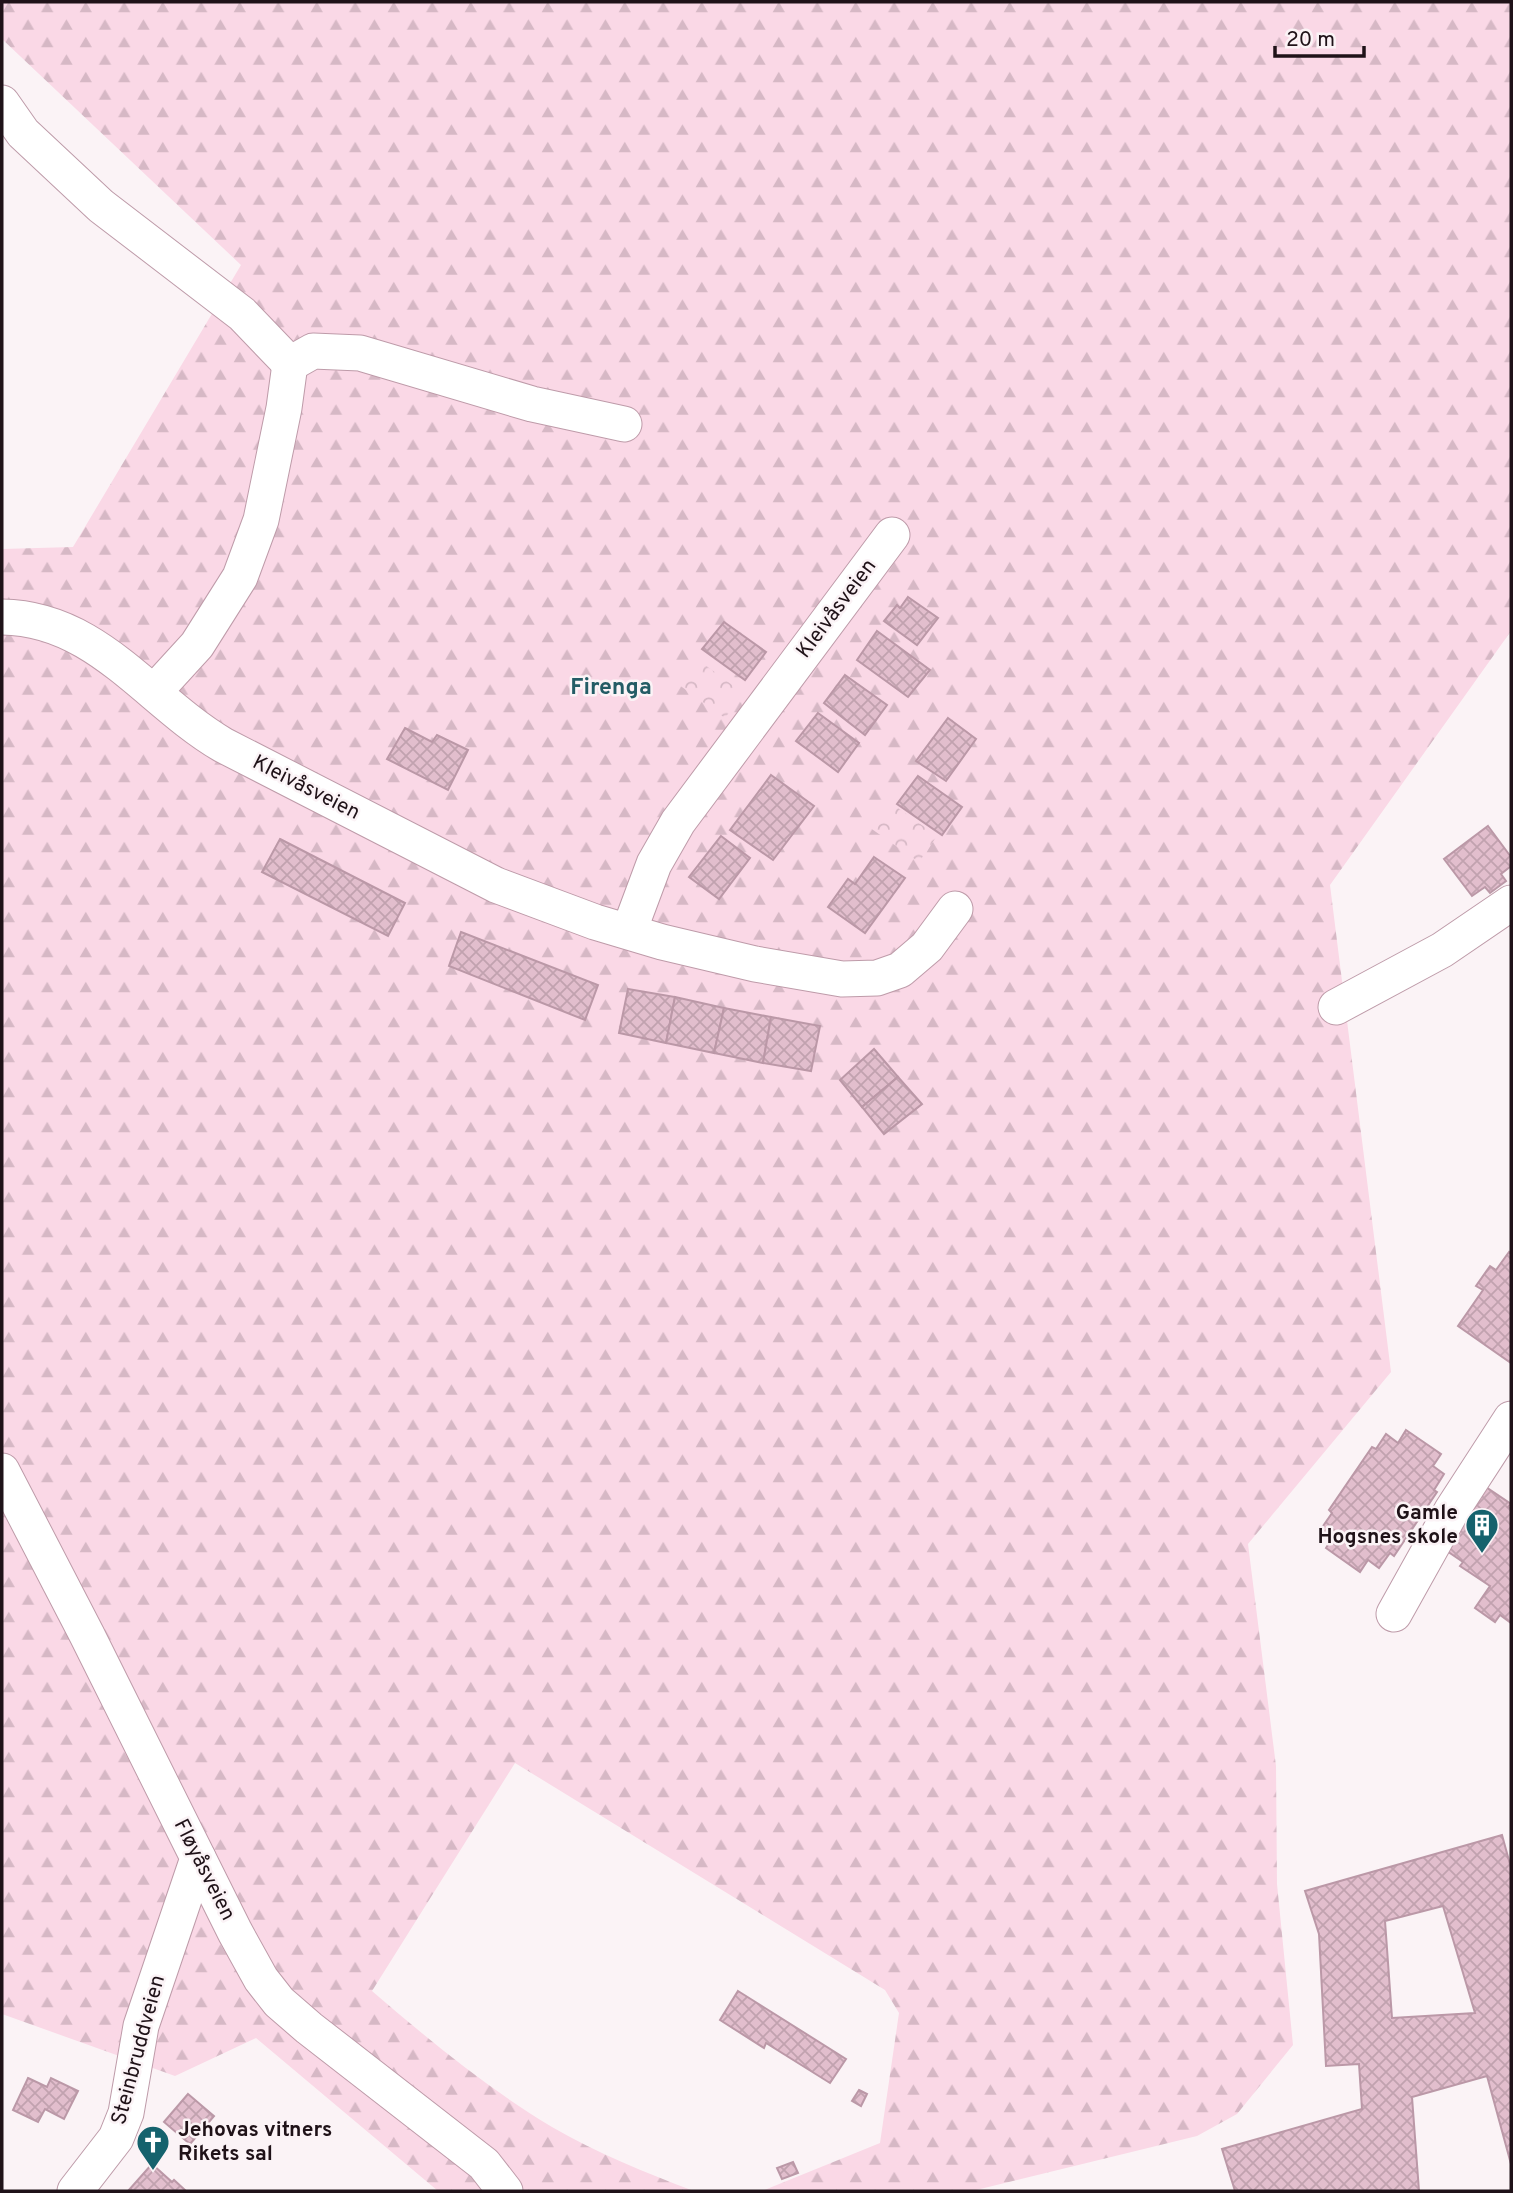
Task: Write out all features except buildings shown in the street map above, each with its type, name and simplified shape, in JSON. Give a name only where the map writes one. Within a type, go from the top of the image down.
[{"type":"street","points":[[2,103],[23,133],[102,206],[242,314],[290,364]]},
{"type":"street","points":[[290,364],[313,351],[360,353],[531,404],[624,424]]},
{"type":"street","points":[[154,692],[197,645],[240,577],[261,520],[284,408],[290,364]]},
{"type":"street","name":"Kleivåsveien","points":[[629,931],[654,864],[678,822],[892,535]]},
{"type":"street","name":"Kleivåsveien","points":[[2,617],[19,617],[51,625],[80,637],[104,652],[197,730],[223,746],[496,885],[595,922],[662,942],[755,964],[842,978],[877,978],[900,970],[927,947],[955,909]]},
{"type":"street","points":[[1336,1007],[1442,950],[1511,903]]},
{"type":"street","points":[[1394,1614],[1452,1510],[1511,1419]]},
{"type":"street","name":"Fløyåsveien","points":[[2,1471],[261,1979],[279,2002],[309,2028],[484,2164],[505,2191]]},
{"type":"street","name":"Steinbruddveien","points":[[75,2191],[116,2138],[126,2113],[141,2026],[198,1858]]},
{"type":"green space","points":[[2,2],[1511,2],[1511,631],[1330,885],[1391,1372],[1248,1544],[1276,1766],[1277,1884],[1293,2045],[1237,2114],[1197,2136],[972,2191],[762,2191],[880,2143],[899,2013],[885,1990],[515,1763],[372,1991],[459,2063],[552,2127],[622,2162],[694,2191],[438,2191],[256,2038],[175,2076],[2,2014],[2,549],[73,547],[241,265],[2,39]]},
{"type":"green space","points":[[693,656],[743,693],[725,718],[675,682]]},
{"type":"green space","points":[[884,798],[937,836],[919,862],[866,825]]},
{"type":"place","name":"Gamle Hogsnes skole","points":[[1482,1555]]},
{"type":"place","name":"Jehovas vitners Rikets sal","points":[[153,2172]]},
{"type":"district","name":"Firenga","points":[[611,688]]}]
